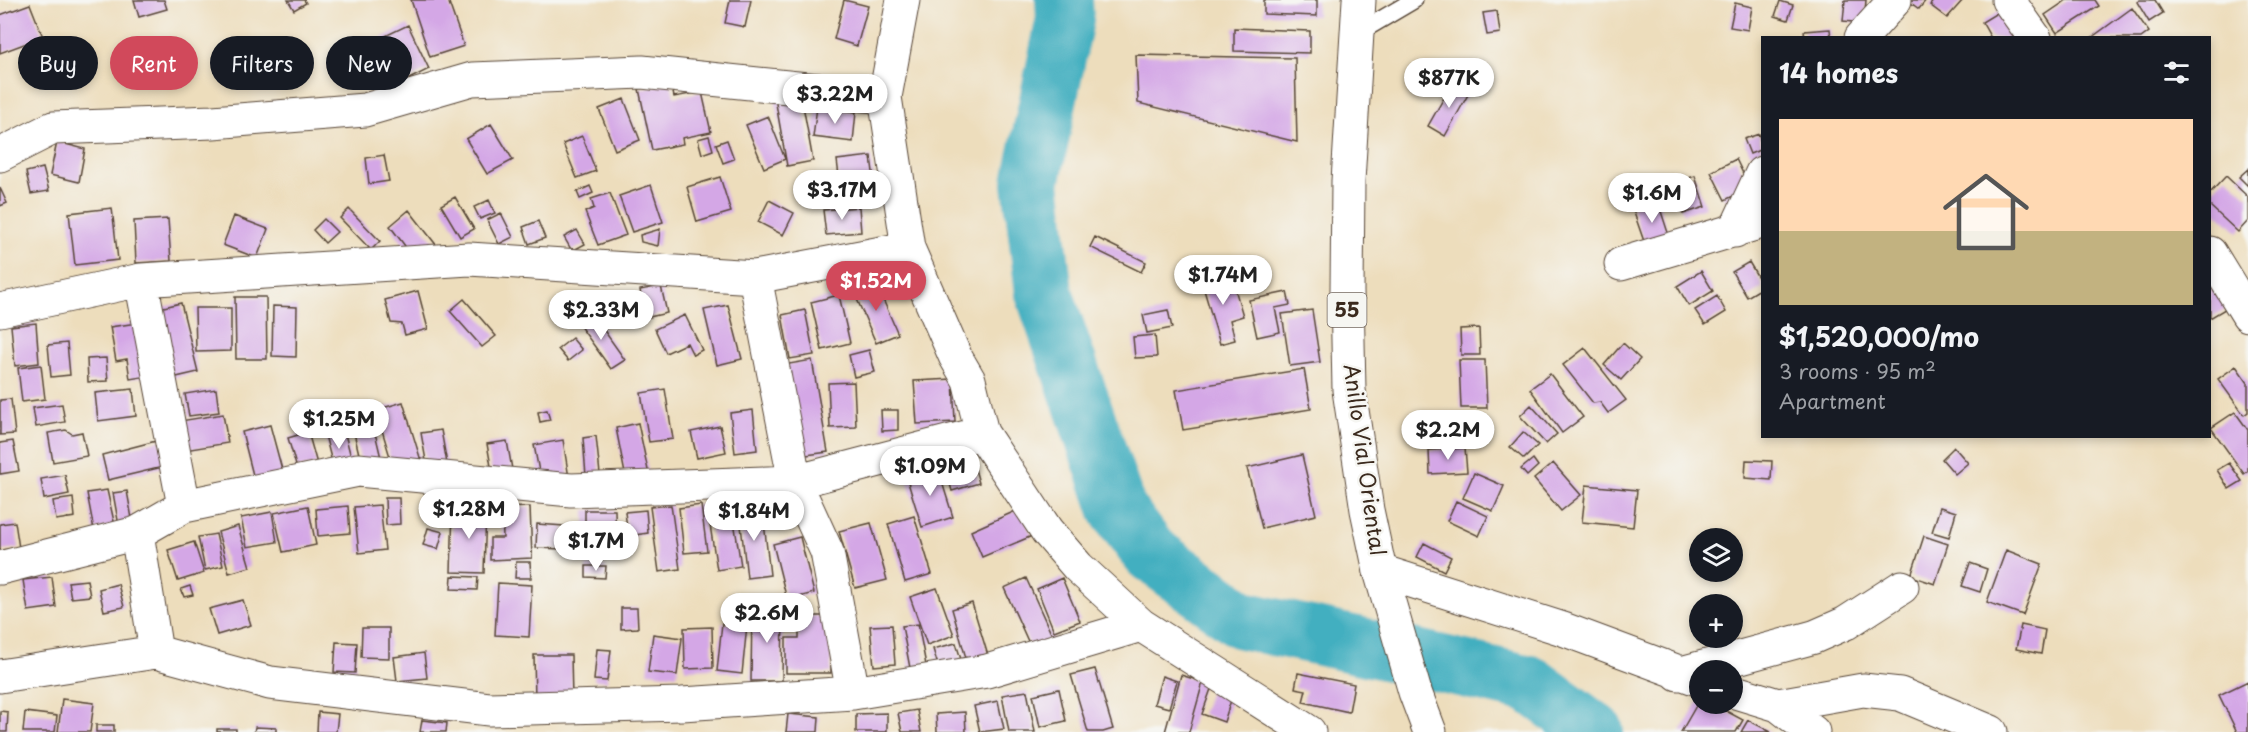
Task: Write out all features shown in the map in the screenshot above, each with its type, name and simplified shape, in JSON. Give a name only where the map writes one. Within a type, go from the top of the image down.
[{"type":"main road","points":[[903,0],[885,98],[908,248],[955,356],[969,380],[982,434],[1047,531],[1078,567],[1141,626],[1309,732]]},
{"type":"main road","name":"Anillo Vial Oriental","points":[[1359,0],[1359,33],[1348,181],[1349,390],[1367,510],[1380,571],[1415,692],[1430,732]]},
{"type":"main road","points":[[1863,36],[1895,0]]},
{"type":"main road","points":[[2008,0],[2034,36]]},
{"type":"main road","points":[[0,155],[53,128],[213,122],[365,110],[472,79],[642,72],[885,98]]},
{"type":"main road","points":[[1621,264],[1749,227],[1761,177]]},
{"type":"main road","points":[[0,310],[141,280],[469,259],[755,277],[908,248]]},
{"type":"main road","points":[[2211,255],[2248,315]]},
{"type":"main road","points":[[755,277],[795,482],[827,552],[853,693]]},
{"type":"main road","points":[[141,280],[184,506]]},
{"type":"main road","points":[[0,568],[137,533],[184,506],[358,470],[571,490],[795,482],[982,434]]},
{"type":"main road","points":[[137,533],[156,652]]},
{"type":"main road","points":[[1380,571],[1563,629],[1689,677]]},
{"type":"main road","points":[[1742,660],[1814,637],[1846,623],[1902,587]]},
{"type":"main road","points":[[0,676],[156,652],[270,682],[489,709],[682,704],[853,693],[987,671],[1141,626]]},
{"type":"main road","points":[[1778,705],[1863,690],[1900,694],[1990,732]]},
{"type":"main road","points":[[1743,694],[1778,705],[1814,732]]},
{"type":"lane","points":[[1359,33],[1414,0]]},
{"type":"building","points":[[134,0],[164,0],[167,9],[139,17]]},
{"type":"building","points":[[288,0],[304,0],[306,3],[294,10]]},
{"type":"building","points":[[411,0],[448,0],[464,46],[430,57]]},
{"type":"building","points":[[730,0],[751,0],[745,27],[725,23]]},
{"type":"building","points":[[844,0],[868,6],[857,46],[834,39]]},
{"type":"building","points":[[1264,0],[1317,0],[1317,16],[1264,14]]},
{"type":"building","points":[[1845,0],[1866,0],[1864,23],[1843,21]]},
{"type":"building","points":[[1907,0],[1926,0],[1919,9]]},
{"type":"building","points":[[1934,0],[1963,0],[1947,18],[1930,5]]},
{"type":"building","points":[[2067,0],[2095,0],[2099,6],[2057,33],[2045,15]]},
{"type":"building","points":[[2155,0],[2163,13],[2149,22],[2137,2]]},
{"type":"building","points":[[1780,1],[1793,5],[1788,20],[1775,16]]},
{"type":"building","points":[[1735,3],[1752,7],[1748,30],[1730,27]]},
{"type":"building","points":[[30,4],[43,36],[18,36],[18,46],[0,53],[0,15]]},
{"type":"building","points":[[2005,8],[2019,33],[2015,36],[1990,36],[1982,22]]},
{"type":"building","points":[[2132,8],[2149,32],[2144,36],[2094,36]]},
{"type":"building","points":[[1497,11],[1500,33],[1487,35],[1483,13]]},
{"type":"building","points":[[408,25],[429,69],[412,78],[412,36],[385,36]]},
{"type":"building","points":[[1234,28],[1310,31],[1310,53],[1234,51]]},
{"type":"building","points":[[1830,29],[1831,36],[1805,36],[1804,31]]},
{"type":"building","points":[[1136,55],[1295,58],[1297,142],[1138,103]]},
{"type":"building","points":[[1453,82],[1470,91],[1445,136],[1428,126]]},
{"type":"building","points":[[671,83],[674,97],[702,92],[711,132],[682,138],[683,144],[652,150],[639,89]]},
{"type":"building","points":[[801,94],[813,161],[787,166],[775,98]]},
{"type":"building","points":[[624,99],[640,140],[615,150],[599,109]]},
{"type":"building","points":[[817,107],[856,112],[853,142],[813,137]]},
{"type":"building","points":[[768,116],[785,159],[764,168],[746,125]]},
{"type":"building","points":[[491,124],[513,160],[487,174],[466,139]]},
{"type":"building","points":[[1759,134],[1761,149],[1750,154],[1744,139]]},
{"type":"building","points":[[582,136],[596,171],[577,178],[563,144]]},
{"type":"building","points":[[709,136],[713,150],[702,154],[698,139]]},
{"type":"building","points":[[727,140],[734,159],[723,163],[716,144]]},
{"type":"building","points":[[57,142],[85,149],[79,182],[50,175]]},
{"type":"building","points":[[384,155],[389,181],[369,184],[366,158]]},
{"type":"building","points":[[871,156],[876,197],[842,201],[837,160]]},
{"type":"building","points":[[1736,159],[1750,188],[1725,200],[1711,172]]},
{"type":"building","points":[[43,168],[49,191],[31,194],[26,172]]},
{"type":"building","points":[[2248,169],[2248,186],[2239,177]]},
{"type":"building","points":[[1695,176],[1705,207],[1683,214],[1673,183]]},
{"type":"building","points":[[2226,176],[2248,197],[2248,221],[2238,232],[2211,207],[2211,192]]},
{"type":"building","points":[[720,177],[731,212],[697,222],[687,187]]},
{"type":"building","points":[[651,185],[663,222],[632,232],[619,196]]},
{"type":"building","points":[[590,186],[593,193],[580,199],[577,192]]},
{"type":"building","points":[[0,188],[7,203],[0,206]]},
{"type":"building","points":[[610,193],[626,235],[598,245],[585,212],[594,208],[591,199]]},
{"type":"building","points":[[455,197],[474,229],[460,237],[441,205]]},
{"type":"building","points":[[1657,199],[1671,242],[1647,250],[1632,207]]},
{"type":"building","points":[[489,200],[495,213],[480,219],[474,207]]},
{"type":"building","points":[[769,200],[794,213],[783,235],[758,222]]},
{"type":"building","points":[[859,207],[861,232],[826,235],[823,210]]},
{"type":"building","points":[[112,208],[118,260],[75,265],[69,213]]},
{"type":"building","points":[[349,209],[380,241],[371,250],[340,218]]},
{"type":"building","points":[[409,210],[437,246],[417,262],[390,226]]},
{"type":"building","points":[[501,213],[513,237],[499,244],[487,220]]},
{"type":"building","points":[[234,216],[268,229],[257,258],[223,245]]},
{"type":"building","points":[[168,219],[171,261],[136,263],[134,221]]},
{"type":"building","points":[[324,219],[337,232],[325,243],[313,230]]},
{"type":"building","points":[[538,221],[545,238],[529,244],[523,227]]},
{"type":"building","points":[[660,229],[658,246],[641,242],[640,235]]},
{"type":"building","points":[[577,230],[585,244],[572,251],[564,237]]},
{"type":"building","points":[[1095,237],[1146,262],[1141,272],[1090,247]]},
{"type":"building","points":[[1749,262],[1761,282],[1761,289],[1747,297],[1732,272]]},
{"type":"building","points":[[1701,271],[1713,291],[1689,306],[1677,286]]},
{"type":"building","points":[[2211,274],[2230,306],[2211,317]]},
{"type":"building","points":[[1231,275],[1243,316],[1230,320],[1235,340],[1220,344],[1202,283]]},
{"type":"building","points":[[875,281],[898,334],[876,343],[853,290]]},
{"type":"building","points":[[661,286],[667,313],[645,318],[640,290]]},
{"type":"building","points":[[418,291],[428,329],[405,335],[402,324],[391,323],[385,300]]},
{"type":"building","points":[[1287,292],[1290,305],[1275,308],[1280,332],[1257,337],[1249,300]]},
{"type":"building","points":[[839,295],[850,343],[822,350],[811,302]]},
{"type":"building","points":[[1717,296],[1726,312],[1705,325],[1695,310]]},
{"type":"building","points":[[235,297],[266,297],[267,359],[236,359]]},
{"type":"building","points":[[464,299],[496,336],[482,347],[450,311]]},
{"type":"building","points":[[181,303],[198,372],[172,378],[155,309]]},
{"type":"building","points":[[728,305],[742,359],[717,365],[704,310]]},
{"type":"building","points":[[273,306],[297,307],[296,357],[272,356]]},
{"type":"building","points":[[195,308],[231,308],[231,351],[196,352]]},
{"type":"building","points":[[805,310],[814,355],[790,359],[782,315]]},
{"type":"building","points":[[1168,310],[1172,328],[1147,333],[1143,315]]},
{"type":"building","points":[[1312,310],[1320,362],[1290,366],[1282,314]]},
{"type":"building","points":[[591,312],[625,360],[611,369],[577,322]]},
{"type":"building","points":[[685,315],[702,350],[693,355],[687,343],[666,353],[655,329]]},
{"type":"building","points":[[144,322],[154,375],[130,379],[127,359],[116,361],[110,327]]},
{"type":"building","points":[[36,323],[39,363],[15,366],[11,326]]},
{"type":"building","points":[[1479,328],[1480,355],[1461,355],[1460,329]]},
{"type":"building","points":[[1155,335],[1157,357],[1135,358],[1133,337]]},
{"type":"building","points":[[572,338],[582,350],[568,361],[558,349]]},
{"type":"building","points":[[67,343],[70,375],[51,377],[48,345]]},
{"type":"building","points":[[1623,343],[1640,359],[1621,380],[1604,365]]},
{"type":"building","points":[[1585,348],[1626,400],[1608,413],[1600,402],[1593,403],[1563,365]]},
{"type":"building","points":[[869,350],[875,372],[854,377],[849,355]]},
{"type":"building","points":[[106,358],[108,381],[88,382],[87,359]]},
{"type":"building","points":[[812,360],[828,452],[799,456],[783,365]]},
{"type":"building","points":[[1459,360],[1485,360],[1487,408],[1461,408]]},
{"type":"building","points":[[41,365],[45,399],[22,402],[18,368]]},
{"type":"building","points":[[2236,366],[2248,383],[2248,412],[2244,415],[2218,379]]},
{"type":"building","points":[[1304,369],[1311,409],[1183,430],[1176,390]]},
{"type":"building","points":[[1550,374],[1583,417],[1562,433],[1530,389]]},
{"type":"building","points":[[953,379],[955,422],[917,424],[914,381]]},
{"type":"building","points":[[854,382],[856,427],[830,428],[828,383]]},
{"type":"building","points":[[133,389],[136,416],[98,421],[95,393]]},
{"type":"building","points":[[216,389],[219,412],[189,416],[185,394]]},
{"type":"building","points":[[665,389],[673,439],[649,442],[641,393]]},
{"type":"building","points":[[11,399],[15,434],[0,435],[0,400]]},
{"type":"building","points":[[403,402],[422,464],[393,467],[376,410]]},
{"type":"building","points":[[62,404],[65,422],[36,427],[33,408]]},
{"type":"building","points":[[1531,405],[1557,434],[1546,444],[1520,416]]},
{"type":"building","points":[[547,410],[550,420],[540,422],[538,412]]},
{"type":"building","points":[[753,410],[757,450],[735,453],[730,413]]},
{"type":"building","points":[[881,410],[898,410],[898,430],[882,431]]},
{"type":"building","points":[[2235,412],[2248,430],[2248,471],[2244,474],[2211,428]]},
{"type":"building","points":[[223,414],[228,443],[185,450],[180,421]]},
{"type":"building","points":[[372,420],[381,458],[361,463],[352,424]]},
{"type":"building","points":[[638,423],[649,475],[626,479],[616,428]]},
{"type":"building","points":[[270,425],[284,477],[255,483],[242,432]]},
{"type":"building","points":[[720,426],[726,452],[697,458],[691,432]]},
{"type":"building","points":[[66,430],[72,434],[82,432],[87,456],[53,462],[48,433]]},
{"type":"building","points":[[344,430],[353,465],[334,470],[325,435]]},
{"type":"building","points":[[441,430],[448,469],[428,472],[421,433]]},
{"type":"building","points":[[308,432],[317,464],[297,469],[288,438]]},
{"type":"building","points":[[1523,432],[1538,445],[1524,459],[1510,447]]},
{"type":"building","points":[[596,436],[600,474],[586,476],[583,438]]},
{"type":"building","points":[[160,440],[167,466],[108,480],[102,455]]},
{"type":"building","points":[[563,440],[569,478],[541,482],[534,445]]},
{"type":"building","points":[[13,441],[19,471],[0,474],[0,443]]},
{"type":"building","points":[[507,441],[512,469],[492,472],[487,444]]},
{"type":"building","points":[[1954,447],[1968,463],[1955,474],[1942,459]]},
{"type":"building","points":[[1465,448],[1467,472],[1430,474],[1429,450]]},
{"type":"building","points":[[971,455],[979,483],[952,491],[944,463]]},
{"type":"building","points":[[1302,455],[1316,515],[1262,528],[1247,468]]},
{"type":"building","points":[[1533,459],[1538,466],[1527,476],[1521,469]]},
{"type":"building","points":[[1746,460],[1772,461],[1771,480],[1745,478]]},
{"type":"building","points":[[1553,463],[1581,495],[1561,511],[1534,479]]},
{"type":"building","points":[[2229,463],[2242,481],[2229,489],[2217,470]]},
{"type":"building","points":[[937,466],[953,517],[922,527],[906,476]]},
{"type":"building","points":[[1474,473],[1504,486],[1493,511],[1463,498]]},
{"type":"building","points":[[65,475],[69,494],[44,499],[41,479]]},
{"type":"building","points":[[1586,485],[1637,490],[1633,527],[1582,522]]},
{"type":"building","points":[[107,490],[115,526],[94,530],[87,493]]},
{"type":"building","points":[[127,491],[133,524],[119,526],[113,493]]},
{"type":"building","points":[[73,498],[75,517],[56,520],[53,501]]},
{"type":"building","points":[[385,498],[399,498],[400,524],[386,525]]},
{"type":"building","points":[[1456,501],[1488,516],[1479,536],[1447,521]]},
{"type":"building","points":[[380,505],[385,550],[359,553],[354,507]]},
{"type":"building","points":[[671,505],[680,569],[659,572],[650,507]]},
{"type":"building","points":[[701,505],[707,551],[684,553],[679,508]]},
{"type":"building","points":[[762,505],[770,575],[747,578],[739,508]]},
{"type":"building","points":[[308,506],[316,545],[283,552],[274,513]]},
{"type":"building","points":[[348,506],[350,533],[318,536],[316,509]]},
{"type":"building","points":[[453,507],[486,508],[484,573],[451,572]]},
{"type":"building","points":[[530,507],[532,558],[490,560],[490,538],[503,538],[502,508]]},
{"type":"building","points":[[1940,507],[1956,512],[1949,537],[1932,532]]},
{"type":"building","points":[[732,508],[741,566],[717,570],[708,512]]},
{"type":"building","points":[[1020,509],[1032,536],[982,557],[971,531]]},
{"type":"building","points":[[585,510],[615,510],[616,547],[585,547]]},
{"type":"building","points":[[646,510],[648,533],[628,536],[625,512]]},
{"type":"building","points":[[272,512],[277,542],[247,547],[241,518]]},
{"type":"building","points":[[914,516],[932,574],[905,582],[888,524]]},
{"type":"building","points":[[15,522],[19,548],[0,550],[0,524]]},
{"type":"building","points":[[871,523],[887,580],[855,588],[839,531]]},
{"type":"building","points":[[537,524],[564,526],[563,549],[536,548]]},
{"type":"building","points":[[238,526],[250,567],[229,573],[218,532]]},
{"type":"building","points":[[428,528],[443,532],[438,549],[423,545]]},
{"type":"building","points":[[216,534],[223,566],[205,570],[198,537]]},
{"type":"building","points":[[1924,536],[1948,544],[1935,584],[1911,576]]},
{"type":"building","points":[[800,537],[814,593],[787,600],[773,544]]},
{"type":"building","points":[[194,542],[204,573],[178,581],[168,550]]},
{"type":"building","points":[[1424,543],[1451,557],[1444,571],[1417,557]]},
{"type":"building","points":[[2006,550],[2042,564],[2023,615],[1987,602]]},
{"type":"building","points":[[516,562],[530,562],[531,578],[515,578]]},
{"type":"building","points":[[1970,563],[1987,569],[1980,592],[1962,586]]},
{"type":"building","points":[[586,566],[606,566],[605,578],[586,577]]},
{"type":"building","points":[[452,576],[478,577],[477,590],[451,589]]},
{"type":"building","points":[[52,577],[56,607],[28,611],[23,580]]},
{"type":"building","points":[[1026,578],[1054,640],[1032,650],[1004,588]]},
{"type":"building","points":[[1062,578],[1080,621],[1054,631],[1037,589]]},
{"type":"building","points":[[87,580],[90,596],[71,598],[68,582]]},
{"type":"building","points":[[498,583],[532,585],[529,637],[495,635]]},
{"type":"building","points":[[118,584],[124,607],[104,611],[99,589]]},
{"type":"building","points":[[190,586],[193,595],[184,597],[181,589]]},
{"type":"building","points":[[937,588],[954,635],[927,645],[910,597]]},
{"type":"building","points":[[243,600],[251,625],[217,635],[209,609]]},
{"type":"building","points":[[972,603],[989,659],[968,665],[952,609]]},
{"type":"building","points":[[752,606],[783,607],[782,681],[751,681]]},
{"type":"building","points":[[621,608],[637,608],[638,628],[621,629]]},
{"type":"building","points":[[799,616],[831,616],[831,673],[786,673],[786,638],[799,638]]},
{"type":"building","points":[[722,623],[747,625],[742,674],[717,671]]},
{"type":"building","points":[[918,624],[926,665],[910,668],[902,626]]},
{"type":"building","points":[[892,625],[895,664],[874,666],[870,626]]},
{"type":"building","points":[[2021,625],[2045,630],[2041,654],[2016,649]]},
{"type":"building","points":[[712,627],[713,668],[685,669],[684,628]]},
{"type":"building","points":[[362,628],[389,628],[389,658],[361,657]]},
{"type":"building","points":[[653,634],[682,638],[677,675],[648,672]]},
{"type":"building","points":[[336,642],[357,643],[355,673],[334,672]]},
{"type":"building","points":[[956,643],[963,666],[940,672],[933,649]]},
{"type":"building","points":[[597,649],[611,650],[607,681],[594,680]]},
{"type":"building","points":[[424,653],[427,678],[397,681],[394,657]]},
{"type":"building","points":[[534,655],[571,655],[572,699],[535,699]]},
{"type":"building","points":[[1095,669],[1113,729],[1103,732],[1088,732],[1071,675]]},
{"type":"building","points":[[1298,673],[1354,684],[1349,712],[1303,702],[1306,690],[1295,688]]},
{"type":"building","points":[[1181,675],[1203,682],[1189,732],[1165,732]]},
{"type":"building","points":[[1162,676],[1177,681],[1169,708],[1154,704]]},
{"type":"building","points":[[2248,681],[2248,732],[2237,732],[2219,695]]},
{"type":"building","points":[[1059,689],[1066,721],[1040,727],[1033,695]]},
{"type":"building","points":[[1211,689],[1232,697],[1224,722],[1202,714]]},
{"type":"building","points":[[1027,691],[1035,732],[1009,732],[1002,695]]},
{"type":"building","points":[[62,699],[94,703],[90,732],[58,732]]},
{"type":"building","points":[[998,701],[1004,729],[980,732],[974,706]]},
{"type":"building","points":[[917,710],[921,732],[902,732],[898,713]]},
{"type":"building","points":[[0,711],[8,712],[7,732],[0,732]]},
{"type":"building","points":[[25,712],[57,716],[55,732],[23,732]]},
{"type":"building","points":[[318,712],[338,714],[336,732],[317,732]]},
{"type":"building","points":[[965,712],[966,732],[937,732],[936,714]]},
{"type":"building","points":[[887,713],[887,732],[856,732],[856,714]]},
{"type":"building","points":[[788,714],[819,717],[818,732],[786,732]]},
{"type":"building","points":[[1691,714],[1732,714],[1743,720],[1736,732],[1681,732]]},
{"type":"building","points":[[422,720],[447,723],[446,732],[420,732]]},
{"type":"building","points":[[1748,720],[1771,732],[1741,732]]},
{"type":"building","points":[[96,725],[114,725],[114,732],[96,732]]},
{"type":"building","points":[[255,727],[276,728],[276,732],[254,732]]},
{"type":"building","points":[[217,729],[236,729],[236,732],[217,732]]},
{"type":"waterway","points":[[1064,0],[1065,19],[1031,183],[1044,293],[1118,510],[1150,553],[1242,620],[1530,684],[1595,732]]}]
